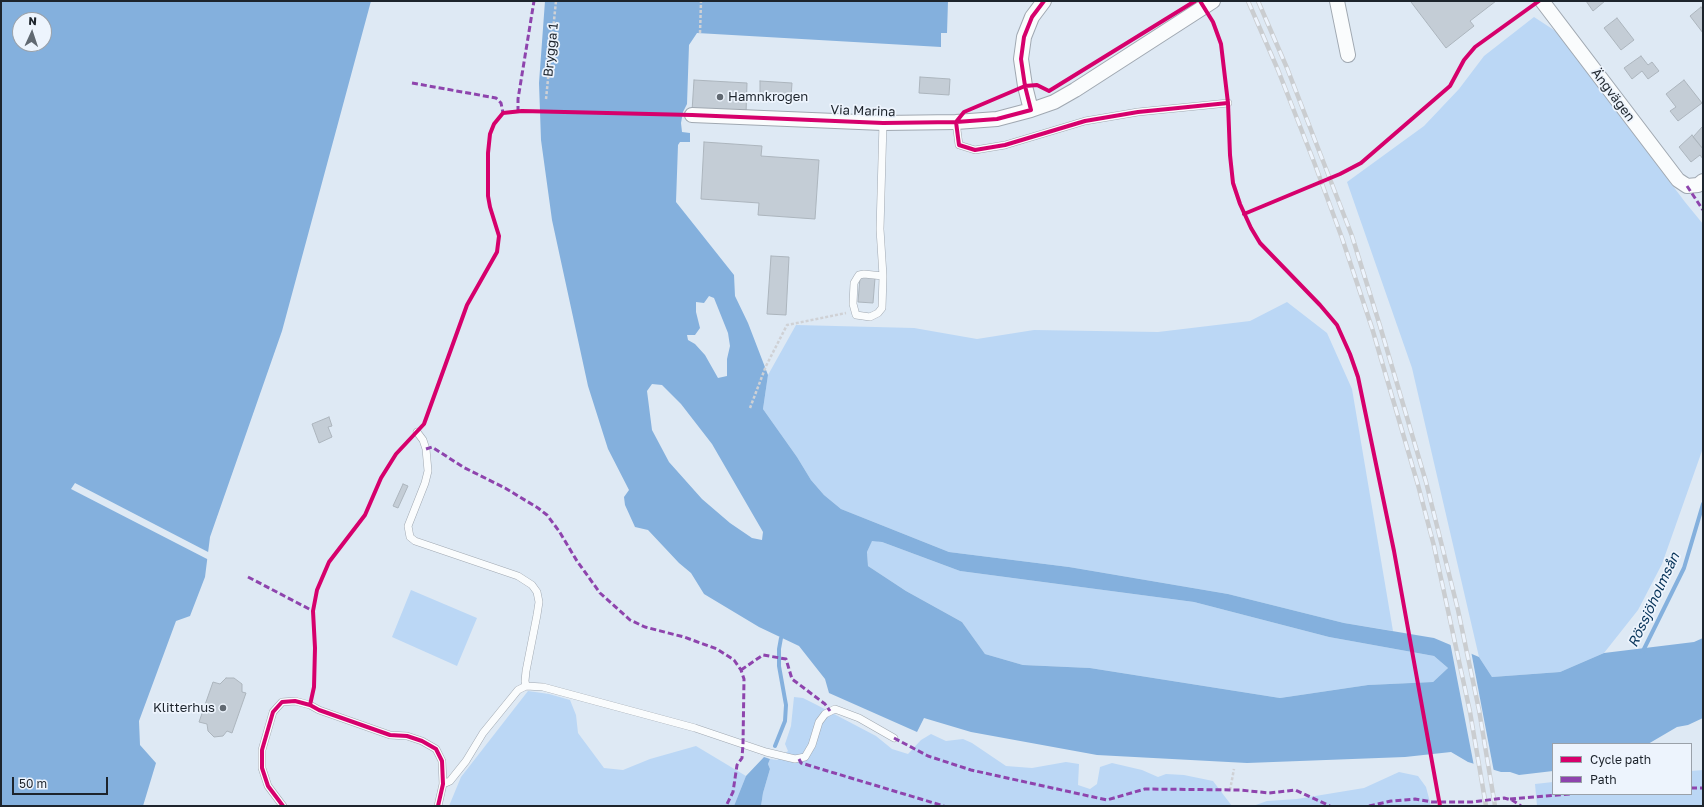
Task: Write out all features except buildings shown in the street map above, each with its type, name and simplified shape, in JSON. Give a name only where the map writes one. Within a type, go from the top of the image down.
[{"type":"street","points":[[1031,110],[1025,86],[1021,59],[1024,37],[1032,17],[1044,1]]},
{"type":"street","name":"Via Marina","points":[[692,115],[883,123],[956,122],[997,119],[1054,102],[1213,1]]},
{"type":"street","points":[[1337,1],[1348,55]]},
{"type":"street","name":"Ängvägen","points":[[1542,1],[1678,180],[1687,186],[1698,184],[1703,181]]},
{"type":"lane","points":[[956,122],[959,145],[975,150],[1005,145],[1085,121],[1138,112],[1228,103]]},
{"type":"lane","points":[[883,123],[880,228],[884,276],[882,308],[878,313],[870,317],[856,315],[853,304],[854,283],[856,278],[859,275],[864,274],[884,276]]},
{"type":"lane","points":[[416,432],[423,440],[426,449],[428,471],[426,483],[408,526],[410,537],[416,541],[518,576],[532,585],[537,592],[539,602],[536,629],[526,670],[526,686]]},
{"type":"lane","points":[[443,784],[450,781],[466,761],[483,733],[518,690],[526,686],[543,687],[695,728],[766,752],[795,759],[805,757],[812,745],[819,722],[825,714],[835,709],[859,718],[894,738]]},
{"type":"lane","points":[[283,806],[268,786],[262,768],[262,750],[273,712],[282,702],[295,701],[310,705],[390,735],[407,736],[422,741],[436,750],[442,761],[443,784],[438,806]]},
{"type":"path","points":[[700,33],[701,1]]},
{"type":"path","points":[[750,408],[766,366],[787,325],[854,312]]},
{"type":"path","points":[[1230,790],[1234,769]]},
{"type":"shaded area","points":[[1,1],[371,1],[282,331],[210,537],[205,577],[190,616],[176,621],[139,721],[140,745],[156,763],[143,806],[1,806]]},
{"type":"shaded area","points":[[545,1],[948,1],[947,33],[941,33],[941,47],[697,33],[689,45],[687,104],[683,112],[681,123],[682,132],[690,133],[690,142],[680,142],[678,145],[676,202],[734,275],[735,296],[748,323],[768,375],[763,409],[797,457],[811,480],[824,495],[841,509],[949,552],[1069,567],[1228,594],[1344,623],[1434,638],[1479,657],[1492,677],[1560,672],[1604,653],[1694,642],[1703,638],[1703,718],[1688,725],[1677,727],[1650,743],[1552,743],[1552,771],[1519,775],[1510,772],[1501,772],[1468,762],[1451,752],[1405,757],[1247,763],[1097,755],[971,732],[924,718],[917,732],[829,693],[825,679],[799,646],[759,627],[704,594],[691,573],[679,563],[648,530],[635,527],[625,505],[624,497],[629,490],[608,449],[588,386],[552,220],[541,140],[539,83]],"holes":[[[709,296],[714,298],[728,333],[730,346],[727,359],[727,376],[718,378],[705,355],[695,344],[688,340],[687,335],[695,335],[700,328],[696,312],[696,302],[704,303]],[[652,384],[662,385],[681,404],[712,444],[763,532],[762,540],[752,538],[730,523],[702,499],[669,462],[652,430],[647,391]],[[872,541],[882,542],[960,571],[1194,602],[1329,637],[1434,656],[1448,668],[1433,682],[1368,685],[1280,698],[1090,668],[1023,665],[985,654],[962,622],[906,591],[868,566],[867,552]]]},
{"type":"shaded area","points":[[1534,17],[1557,32],[1703,224],[1703,448],[1662,564],[1638,610],[1604,653],[1560,672],[1492,677],[1479,657],[1412,368],[1347,182],[1424,126],[1459,89],[1484,56]]},
{"type":"shaded area","points":[[1287,302],[1327,333],[1352,389],[1393,631],[1344,623],[1228,594],[1069,567],[949,552],[841,509],[824,495],[811,480],[797,457],[763,409],[768,375],[796,325],[914,328],[977,339],[1034,330],[1158,332],[1250,321]]},
{"type":"shaded area","points":[[872,540],[882,542],[960,571],[1194,602],[1329,637],[1434,656],[1448,668],[1433,682],[1368,685],[1280,698],[1090,668],[1023,665],[985,654],[962,622],[906,591],[868,566],[867,552]]},
{"type":"shaded area","points":[[411,590],[477,618],[457,666],[392,637]]},
{"type":"shaded area","points":[[528,691],[549,694],[570,700],[576,715],[578,733],[604,768],[623,770],[650,759],[696,746],[746,776],[734,806],[449,806],[461,777]]},
{"type":"shaded area","points":[[794,697],[803,698],[815,704],[876,736],[892,749],[908,754],[921,740],[931,734],[946,741],[963,739],[972,743],[1006,766],[1032,768],[1066,762],[1079,764],[1078,785],[1090,789],[1097,784],[1100,767],[1112,763],[1142,770],[1158,777],[1166,774],[1184,775],[1213,781],[1232,806],[761,806],[770,769],[768,764],[770,759],[777,760],[788,751],[785,744],[791,726]]},
{"type":"shaded area","points":[[764,757],[770,759],[768,764],[770,769],[761,806],[734,806],[746,776]]},
{"type":"shaded area","points":[[1703,770],[1703,806],[1537,806],[1535,784],[1552,782],[1552,795],[1692,795],[1692,771]]},
{"type":"shaded area","points":[[1399,772],[1418,776],[1426,787],[1431,806],[1253,806],[1267,801],[1297,799],[1364,788]]},
{"type":"pier","points":[[75,483],[210,553],[209,560],[71,489]]},
{"type":"pier","points":[[1450,642],[1471,651],[1494,772],[1474,766]]},
{"type":"waterway","name":"Rössjöholmsån","points":[[1642,653],[1684,568],[1703,504]]},
{"type":"waterway","points":[[775,746],[785,721],[786,705],[779,666],[779,649],[781,638]]},
{"type":"railway","points":[[1248,1],[1278,70],[1314,162],[1342,238],[1372,328],[1418,485],[1434,546],[1470,712],[1486,806]]},
{"type":"railway","points":[[1258,1],[1287,68],[1352,236],[1426,482],[1458,610],[1479,710],[1495,806]]},
{"type":"marked path","points":[[518,112],[518,99],[534,1]]},
{"type":"marked path","points":[[412,83],[496,98],[501,103],[503,113]]},
{"type":"marked path","points":[[1687,186],[1703,210]]},
{"type":"marked path","points":[[426,449],[432,447],[463,467],[505,488],[547,515],[600,593],[630,620],[645,627],[684,637],[717,649],[734,660],[741,670],[744,679],[743,744],[742,758],[737,765],[733,792],[726,806]]},
{"type":"marked path","points":[[248,577],[313,611]]},
{"type":"marked path","points":[[741,670],[763,655],[786,659],[792,679],[825,704],[830,711]]},
{"type":"marked path","points":[[894,738],[928,756],[971,770],[1107,800],[1145,789],[1240,790],[1269,793],[1295,790],[1330,806]]},
{"type":"marked path","points":[[799,759],[801,763],[944,806]]},
{"type":"marked path","points":[[1692,788],[1703,788]]},
{"type":"marked path","points":[[1510,799],[1558,795]]},
{"type":"marked path","points":[[1369,806],[1391,801],[1415,799],[1432,802],[1472,802],[1504,798],[1512,800],[1521,806]]},
{"type":"cycle path","points":[[310,705],[314,687],[315,648],[313,611],[317,590],[329,562],[365,515],[381,478],[396,454],[424,424],[467,305],[497,252],[499,236],[488,196],[488,153],[490,134],[494,124],[503,113],[522,111],[692,115],[883,123],[956,122],[997,119],[1031,110],[1025,86],[1021,59],[1024,37],[1032,17],[1044,1]]},
{"type":"cycle path","points":[[1195,1],[1049,91],[1037,85],[1025,86],[964,112],[956,122],[959,145],[975,150],[1005,145],[1085,121],[1138,112],[1228,103]]},
{"type":"cycle path","points":[[1200,1],[1213,22],[1221,44],[1228,103],[1230,155],[1233,183],[1240,204],[1260,243],[1320,305],[1337,325],[1358,377],[1394,551],[1440,806]]},
{"type":"cycle path","points":[[1244,214],[1340,174],[1361,163],[1450,86],[1464,60],[1475,47],[1539,1]]},
{"type":"cycle path","points":[[283,806],[268,786],[262,768],[262,750],[273,712],[282,702],[295,701],[310,705],[319,710],[390,735],[407,736],[422,741],[436,749],[442,761],[443,784],[438,806]]},
{"type":"place","name":"Hamnkrogen","points":[[720,97]]},
{"type":"place","name":"Klitterhus","points":[[223,708]]}]
